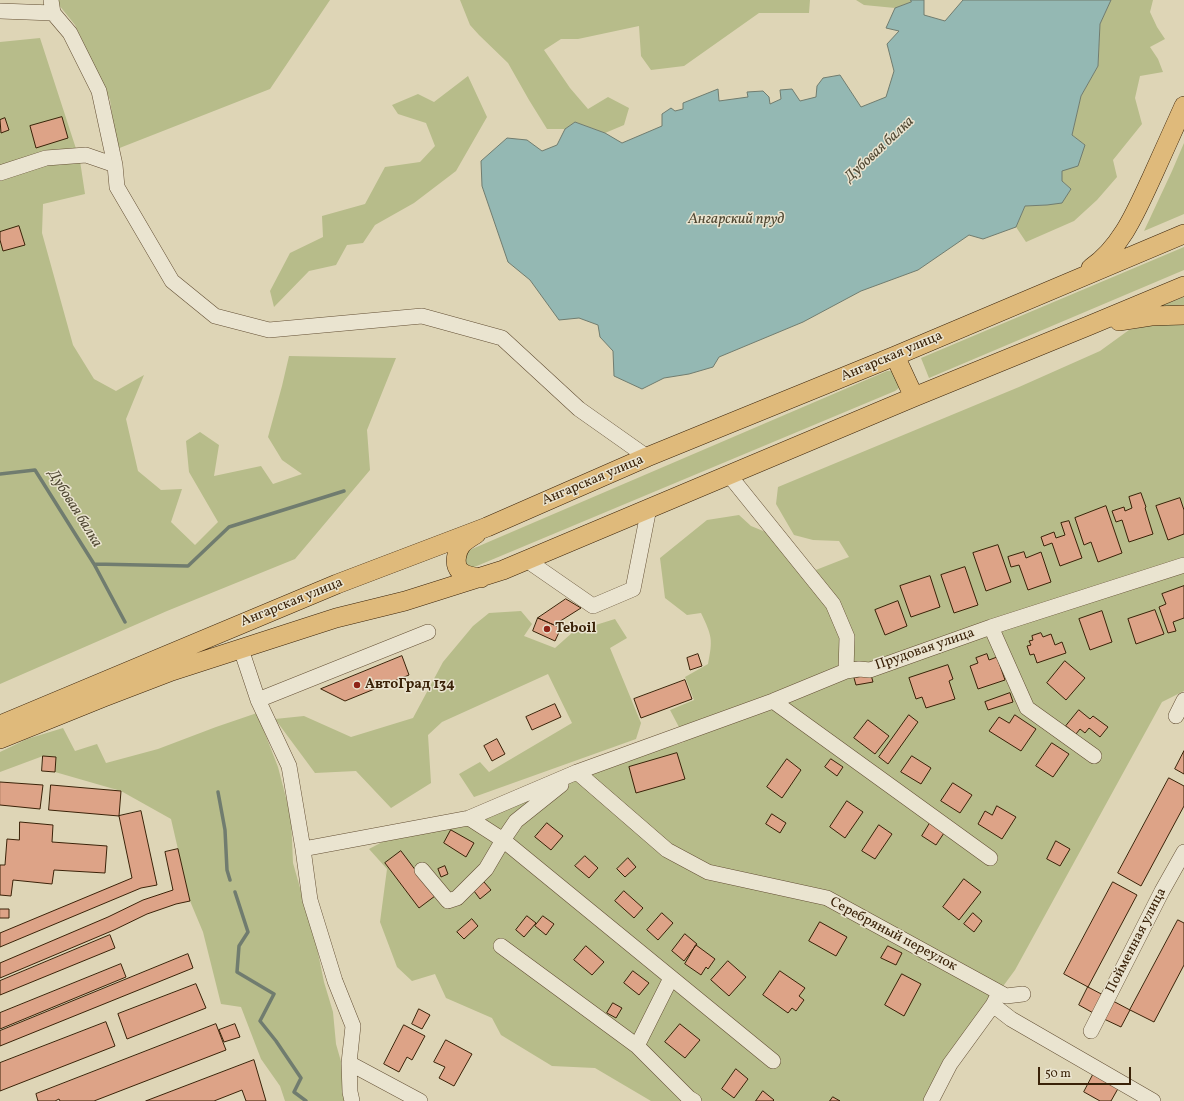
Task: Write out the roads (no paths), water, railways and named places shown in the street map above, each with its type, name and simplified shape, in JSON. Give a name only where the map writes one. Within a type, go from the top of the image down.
[{"type":"main road","points":[[1068,283],[1097,264],[1111,250],[1127,228],[1184,106]]},
{"type":"main road","name":"Ангарская улица","points":[[0,725],[337,584],[487,527],[647,457],[895,356],[1184,234]]},
{"type":"main road","name":"Ангарская улица","points":[[0,740],[159,676],[336,618],[406,601],[481,578],[528,560],[914,397],[1184,286]]},
{"type":"main road","points":[[1088,326],[1151,316],[1184,315]]},
{"type":"main road","points":[[895,356],[914,397]]},
{"type":"main road","points":[[481,578],[467,575],[460,571],[456,560],[458,549],[462,544],[487,527]]},
{"type":"street","points":[[0,11],[52,6],[70,33],[99,91],[115,165],[117,187],[172,282],[215,316],[268,330],[422,316],[502,338],[579,409],[647,457]]},
{"type":"street","points":[[0,173],[46,158],[86,155],[115,165]]},
{"type":"street","points":[[729,475],[833,604],[846,637],[846,671]]},
{"type":"street","points":[[528,560],[593,606],[633,589],[649,508]]},
{"type":"street","name":"Прудовая улица","points":[[303,849],[469,818],[577,772],[773,701],[846,671],[859,669],[870,670],[991,627],[1184,565]]},
{"type":"street","points":[[991,627],[1027,708],[1094,756]]},
{"type":"street","points":[[258,700],[428,632]]},
{"type":"street","points":[[241,649],[258,700],[289,766],[310,900],[335,981],[352,1026],[349,1063],[350,1092],[352,1101]]},
{"type":"street","points":[[1176,716],[1184,700]]},
{"type":"street","points":[[773,701],[990,858]]},
{"type":"street","points":[[422,870],[448,901],[456,898],[486,870],[516,821],[577,772]]},
{"type":"street","name":"Серебряный переулок","points":[[577,772],[667,850],[708,872],[827,898],[996,999]]},
{"type":"street","points":[[469,818],[503,840],[773,1061]]},
{"type":"street","name":"Пойменная улица","points":[[1091,1031],[1162,891],[1184,852]]},
{"type":"street","points":[[501,946],[637,1046],[689,1098],[694,1101]]},
{"type":"street","points":[[637,1046],[671,978]]},
{"type":"street","points":[[931,1101],[950,1064],[996,999],[1023,994]]},
{"type":"street","points":[[996,999],[1011,1019],[1145,1099]]},
{"type":"street","points":[[349,1063],[420,1101]]},
{"type":"water","name":"Ангарский пруд","points":[[911,0],[924,0],[924,15],[945,21],[963,0],[1111,0],[1100,24],[1098,66],[1081,96],[1072,135],[1085,145],[1078,166],[1062,171],[1062,181],[1071,189],[1062,203],[1025,206],[1016,227],[983,239],[969,235],[918,270],[861,291],[803,322],[719,357],[713,367],[689,374],[664,378],[642,389],[614,376],[613,351],[600,337],[598,325],[579,318],[559,320],[530,280],[508,262],[482,186],[481,161],[507,138],[527,140],[542,151],[557,145],[565,129],[575,122],[605,133],[622,143],[662,126],[662,114],[671,108],[675,111],[683,109],[683,103],[718,89],[719,101],[748,97],[747,92],[763,91],[769,97],[770,104],[781,99],[780,90],[792,89],[800,101],[816,97],[817,86],[823,78],[840,75],[861,107],[886,97],[894,71],[887,44],[899,31],[886,28],[895,8],[911,2]]},
{"type":"waterway","name":"Дубовая балка","points":[[0,474],[35,470],[94,564],[188,566],[229,527],[344,491]]},
{"type":"waterway","points":[[94,564],[125,622]]},
{"type":"waterway","points":[[218,792],[225,830],[227,870],[230,880]]},
{"type":"waterway","points":[[235,892],[248,932],[239,946],[237,972],[274,994],[260,1021],[276,1041],[301,1078],[294,1092],[306,1101]]},
{"type":"place","name":"Teboil","points":[[547,629]]},
{"type":"place","name":"АвтоГрад 134","points":[[357,685]]}]
